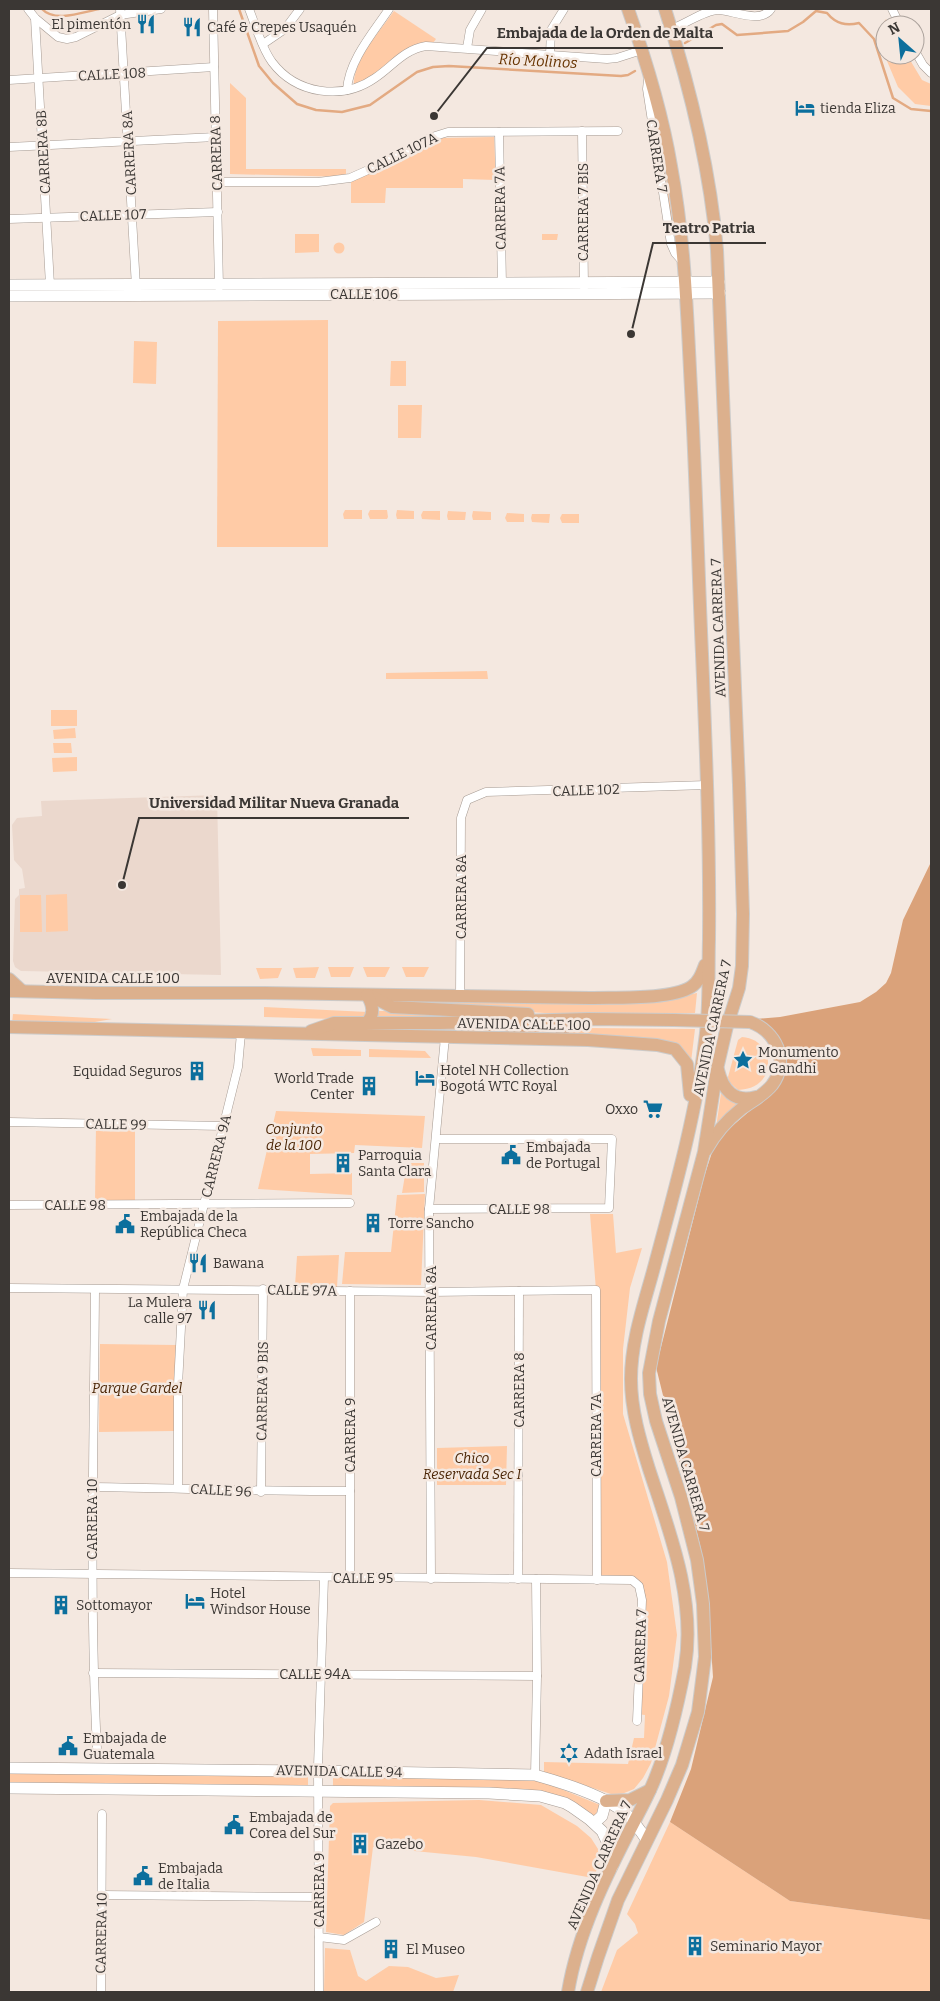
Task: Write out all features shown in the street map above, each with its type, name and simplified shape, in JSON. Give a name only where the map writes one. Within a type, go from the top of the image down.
[{"type":"main road","name":"AVENIDA CARRERA 7","points":[[568,1992],[581,1939],[612,1867],[650,1790],[665,1752],[676,1709],[686,1655],[687,1616],[685,1594],[674,1546],[638,1430],[632,1398],[631,1373],[639,1321],[686,1145],[705,1046],[708,1018],[710,891],[707,785],[694,429],[686,288],[672,168],[649,74],[628,9]]},
{"type":"main road","name":"AVENIDA CARRERA 7","points":[[588,1992],[618,1900],[668,1800],[688,1750],[698,1712],[705,1657],[703,1604],[697,1560],[681,1497],[656,1421],[650,1394],[649,1373],[659,1321],[704,1152],[717,1069],[727,1026],[739,988],[743,947],[720,288],[712,200],[704,156],[672,29],[665,9]]},
{"type":"main road","name":"CALLE 106","points":[[12,284],[138,290]]},
{"type":"main road","name":"CALLE 106","points":[[218,290],[502,284],[584,288]]},
{"type":"main road","name":"CALLE 106","points":[[9,296],[138,290],[720,288]]},
{"type":"main road","name":"AVENIDA CALLE 100","points":[[9,990],[104,994],[367,994],[590,998],[671,994],[685,990],[696,983],[703,972],[709,953]]},
{"type":"main road","points":[[9,979],[22,991]]},
{"type":"main road","points":[[367,994],[373,1014],[367,1023]]},
{"type":"main road","name":"AVENIDA CALLE 100","points":[[367,994],[392,1007],[516,1013],[588,1020]]},
{"type":"main road","name":"AVENIDA CALLE 100","points":[[304,1034],[334,1023],[674,1020],[750,1022],[758,1025],[770,1034],[778,1046],[780,1069],[769,1089],[727,1122],[704,1152]]},
{"type":"main road","points":[[373,1036],[392,1023]]},
{"type":"main road","name":"AVENIDA CALLE 100","points":[[9,1027],[588,1040],[670,1047],[682,1057],[688,1069],[692,1113]]},
{"type":"main road","points":[[717,1069],[722,1085],[731,1095],[737,1098],[750,1099],[763,1094]]},
{"type":"main road","name":"AVENIDA CALLE 94","points":[[9,1768],[318,1770],[535,1774],[606,1801],[626,1813],[647,1840]]},
{"type":"main road","name":"AVENIDA CALLE 94","points":[[9,1788],[528,1794],[565,1803],[594,1823],[605,1837],[612,1867]]},
{"type":"main road","points":[[594,1823],[602,1816],[606,1801],[630,1800],[650,1790]]},
{"type":"street","points":[[28,9],[35,18],[58,37],[67,39],[76,37],[120,12],[161,9]]},
{"type":"street","name":"CARRERA 8","points":[[213,9],[218,290]]},
{"type":"street","points":[[249,9],[271,61],[284,75],[296,83],[310,89],[326,92],[347,90],[366,84],[415,48],[436,46],[612,59],[642,50]]},
{"type":"street","points":[[263,44],[285,29],[300,9]]},
{"type":"street","points":[[347,90],[350,73],[362,50],[390,9]]},
{"type":"street","points":[[468,48],[470,30],[482,9]]},
{"type":"street","points":[[550,55],[551,30],[564,9]]},
{"type":"street","points":[[672,29],[715,10],[757,17],[770,11]]},
{"type":"street","name":"CARRERA 8A","points":[[120,12],[138,290]]},
{"type":"street","name":"CARRERA 8B","points":[[35,18],[40,78],[50,285]]},
{"type":"street","name":"CALLE 108","points":[[9,80],[214,67]]},
{"type":"street","name":"CARRERA 7 BIS","points":[[582,131],[584,288]]},
{"type":"street","name":"CALLE 107A","points":[[217,182],[318,182],[350,178],[395,158],[432,137],[448,132],[618,132]]},
{"type":"street","name":"CARRERA 7A","points":[[498,132],[502,284]]},
{"type":"street","points":[[9,147],[216,137]]},
{"type":"street","name":"CALLE 107","points":[[9,219],[218,212]]},
{"type":"street","name":"CALLE 102","points":[[467,800],[486,792],[707,785]]},
{"type":"street","name":"CARRERA 8A","points":[[460,996],[461,818],[467,800]]},
{"type":"street","name":"CARRERA 9A","points":[[178,1488],[178,1385],[183,1289],[240,1058],[240,1033]]},
{"type":"street","name":"CARRERA 8A","points":[[431,1579],[431,1292],[429,1210],[445,1038]]},
{"type":"street","name":"CALLE 99","points":[[9,1122],[224,1126]]},
{"type":"street","name":"CALLE 98","points":[[429,1210],[609,1208],[612,1139],[436,1139]]},
{"type":"street","name":"CALLE 98","points":[[9,1205],[350,1204]]},
{"type":"street","name":"CALLE 97A","points":[[9,1288],[431,1292],[596,1290]]},
{"type":"street","name":"CARRERA 10","points":[[95,1290],[92,1574],[93,1674],[97,1749]]},
{"type":"street","name":"CARRERA 9 BIS","points":[[261,1492],[263,1290]]},
{"type":"street","name":"CARRERA 7A","points":[[596,1290],[596,1580]]},
{"type":"street","name":"CARRERA 9","points":[[350,1291],[350,1578]]},
{"type":"street","name":"CARRERA 8","points":[[518,1579],[519,1291]]},
{"type":"street","name":"CALLE 96","points":[[92,1487],[178,1488],[261,1492],[350,1491]]},
{"type":"street","name":"CALLE 95","points":[[9,1574],[627,1580]]},
{"type":"street","name":"CARRERA 9","points":[[319,1992],[318,1770],[324,1578]]},
{"type":"street","points":[[535,1774],[536,1579]]},
{"type":"street","name":"CARRERA 7","points":[[627,1580],[637,1582],[640,1586],[642,1600],[637,1721]]},
{"type":"street","name":"CALLE 94A","points":[[93,1674],[537,1676]]},
{"type":"street","name":"CARRERA 10","points":[[101,1992],[102,1814]]},
{"type":"street","points":[[102,1895],[319,1897]]},
{"type":"street","points":[[319,1937],[344,1940],[376,1922]]},
{"type":"shaded area","points":[[217,795],[221,975],[21,971],[15,967],[13,961],[15,899],[19,895],[19,889],[25,888],[22,869],[14,860],[12,825],[17,818],[42,816],[41,801]]},
{"type":"shaded area","points":[[931,862],[931,1920],[790,1901],[670,1822],[691,1769],[713,1677],[707,1589],[700,1545],[656,1367],[704,1177],[716,1140],[768,1095],[785,1063],[756,1019],[780,1017],[860,1002],[876,992],[886,983],[891,973],[903,920]]},
{"type":"shaded area","points":[[564,1025],[572,1037],[478,1033],[481,1026]]},
{"type":"green space","points":[[394,11],[436,39],[433,43],[416,45],[375,75],[354,87],[357,67],[362,57]]},
{"type":"green space","points":[[889,65],[913,65],[922,80],[931,84],[931,106],[915,104],[898,87]]},
{"type":"green space","points":[[230,83],[246,98],[246,169],[346,169],[346,177],[230,174]]},
{"type":"green space","points":[[656,115],[666,156],[678,248],[672,230]]},
{"type":"green space","points":[[494,137],[496,180],[463,179],[463,188],[386,188],[385,203],[351,203],[351,181],[443,138]]},
{"type":"green space","points":[[295,234],[319,234],[319,252],[295,253]]},
{"type":"green space","points":[[542,234],[558,234],[557,240],[542,240]]},
{"type":"green space","points":[[337,243],[341,243],[344,248],[343,252],[337,253],[334,250],[334,246]]},
{"type":"green space","points":[[328,320],[328,547],[217,547],[218,321]]},
{"type":"green space","points":[[134,341],[157,342],[156,384],[133,383]]},
{"type":"green space","points":[[391,361],[406,361],[406,386],[390,386]]},
{"type":"green space","points":[[398,405],[422,405],[421,438],[398,438]]},
{"type":"green space","points":[[345,510],[362,510],[362,519],[344,519],[343,514]]},
{"type":"green space","points":[[370,510],[387,510],[388,517],[387,519],[370,519],[368,514]]},
{"type":"green space","points":[[397,510],[414,511],[414,519],[397,519]]},
{"type":"green space","points":[[423,511],[440,511],[440,520],[422,519]]},
{"type":"green space","points":[[448,511],[466,512],[465,520],[448,520]]},
{"type":"green space","points":[[473,511],[491,512],[491,520],[473,520]]},
{"type":"green space","points":[[507,513],[524,514],[524,522],[507,522],[505,518]]},
{"type":"green space","points":[[532,514],[550,514],[549,523],[532,522]]},
{"type":"green space","points":[[562,514],[579,514],[579,523],[562,523],[560,518]]},
{"type":"green space","points":[[487,671],[488,679],[386,679],[386,673]]},
{"type":"green space","points":[[51,710],[77,710],[77,726],[51,726]]},
{"type":"green space","points":[[75,728],[76,738],[54,739],[53,730]]},
{"type":"green space","points":[[53,743],[71,743],[72,753],[54,753]]},
{"type":"green space","points":[[77,757],[77,771],[53,772],[52,758]]},
{"type":"green space","points":[[67,894],[68,931],[46,932],[46,895]]},
{"type":"green space","points":[[20,895],[41,895],[42,932],[20,932]]},
{"type":"green space","points":[[319,967],[315,978],[296,978],[293,968]]},
{"type":"green space","points":[[328,967],[354,967],[350,977],[331,977]]},
{"type":"green space","points":[[363,967],[390,967],[385,977],[367,977]]},
{"type":"green space","points":[[402,967],[429,967],[424,977],[406,977]]},
{"type":"green space","points":[[256,968],[282,968],[278,978],[260,979]]},
{"type":"green space","points":[[697,993],[695,1013],[577,1015],[403,1004],[392,999],[677,997]]},
{"type":"green space","points":[[264,1007],[368,1012],[367,1020],[264,1017]]},
{"type":"green space","points":[[376,1011],[416,1011],[514,1018],[376,1019]]},
{"type":"green space","points":[[13,1014],[112,1019],[89,1023],[12,1023]]},
{"type":"green space","points":[[586,1024],[586,1028],[695,1029],[691,1062],[683,1051],[399,1032],[398,1029]]},
{"type":"green space","points":[[742,1037],[753,1040],[761,1046],[766,1054],[768,1064],[761,1082],[751,1088],[738,1090],[729,1082],[728,1077],[738,1040]]},
{"type":"green space","points":[[311,1048],[361,1050],[361,1056],[313,1056]]},
{"type":"green space","points":[[369,1049],[425,1051],[431,1058],[369,1057]]},
{"type":"green space","points":[[721,1093],[732,1102],[745,1103],[716,1128]]},
{"type":"green space","name":"Conjunto de la 100","points":[[276,1111],[425,1116],[422,1148],[355,1145],[354,1153],[310,1154],[310,1174],[352,1173],[352,1195],[258,1189]]},
{"type":"green space","points":[[135,1123],[135,1203],[95,1203],[96,1124]]},
{"type":"green space","points":[[407,1163],[424,1163],[424,1192],[402,1193]]},
{"type":"green space","points":[[425,1194],[421,1285],[342,1284],[345,1252],[391,1252],[397,1195]]},
{"type":"green space","points":[[590,1214],[613,1214],[616,1253],[642,1248],[630,1288],[623,1349],[623,1414],[667,1562],[677,1635],[669,1696],[651,1763],[643,1778],[634,1789],[617,1796],[544,1772],[544,1762],[628,1764],[634,1738],[644,1738],[645,1715],[637,1714],[642,1600],[637,1582],[597,1580],[596,1290]]},
{"type":"green space","points":[[339,1255],[337,1287],[295,1286],[297,1256]]},
{"type":"green space","name":"Parque Gardel","points":[[100,1344],[176,1345],[174,1431],[99,1432]]},
{"type":"green space","name":"Chico Reservada Sec I","points":[[507,1446],[506,1485],[437,1485],[437,1448]]},
{"type":"green space","points":[[9,1772],[308,1775],[308,1786],[9,1784]]},
{"type":"green space","points":[[333,1775],[539,1780],[600,1805],[595,1816],[562,1798],[525,1789],[333,1786]]},
{"type":"green space","points":[[479,1800],[541,1805],[577,1826],[591,1838],[598,1849],[600,1863],[593,1878],[476,1857],[373,1847],[364,1922],[344,1935],[326,1932],[330,1806],[333,1803]]},
{"type":"green space","points":[[670,1822],[790,1901],[931,1920],[931,1992],[601,1992],[617,1950],[638,1933],[635,1924],[627,1914]]},
{"type":"green space","points":[[325,1948],[350,1950],[358,1976],[366,1981],[389,1966],[408,1967],[436,1978],[459,1975],[453,1992],[324,1992]]},
{"type":"waterway","name":"Río Molinos","points":[[42,9],[48,13],[62,16],[99,9]]},
{"type":"waterway","name":"Río Molinos","points":[[239,9],[259,66],[273,83],[297,104],[316,110],[342,112],[370,105],[417,72],[433,67],[449,66],[621,76],[635,71]]},
{"type":"waterway","name":"Río Molinos","points":[[685,43],[716,25],[722,24],[737,35],[788,31],[816,11],[827,13],[834,20],[841,23],[859,23],[874,39],[893,98],[911,109],[931,111]]},
{"type":"place","name":"El pimentón","points":[[146,24]]},
{"type":"place","name":"Café & Crepes Usaquén","points":[[192,27]]},
{"type":"place","name":"tienda Eliza","points":[[805,108]]},
{"type":"place","name":"Embajada de la Orden de Malta","points":[[434,116]]},
{"type":"place","name":"Teatro Patria","points":[[631,334]]},
{"type":"place","name":"Universidad Militar Nueva Granada","points":[[122,885]]},
{"type":"place","name":"Monumento a Gandhi","points":[[743,1060]]},
{"type":"place","name":"Equidad Seguros","points":[[197,1071]]},
{"type":"place","name":"Hotel NH Collection Bogotá WTC Royal","points":[[425,1078]]},
{"type":"place","name":"World Trade Center","points":[[369,1086]]},
{"type":"place","name":"Oxxo","points":[[653,1109]]},
{"type":"place","name":"Embajada de Portugal","points":[[511,1155]]},
{"type":"place","name":"Parroquia Santa Clara","points":[[343,1163]]},
{"type":"place","name":"Torre Sancho","points":[[373,1223]]},
{"type":"place","name":"Embajada de la República Checa","points":[[125,1224]]},
{"type":"place","name":"Bawana","points":[[198,1263]]},
{"type":"place","name":"La Mulera calle 97","points":[[207,1310]]},
{"type":"place","name":"Hotel Windsor House","points":[[195,1601]]},
{"type":"place","name":"Sottomayor","points":[[61,1605]]},
{"type":"place","name":"Embajada de Guatemala","points":[[68,1746]]},
{"type":"place","name":"Adath Israel","points":[[569,1753]]},
{"type":"place","name":"Embajada de Corea del Sur","points":[[234,1825]]},
{"type":"place","name":"Gazebo","points":[[360,1844]]},
{"type":"place","name":"Embajada de Italia","points":[[143,1876]]},
{"type":"place","name":"Seminario Mayor","points":[[695,1946]]},
{"type":"place","name":"El Museo","points":[[391,1949]]}]
